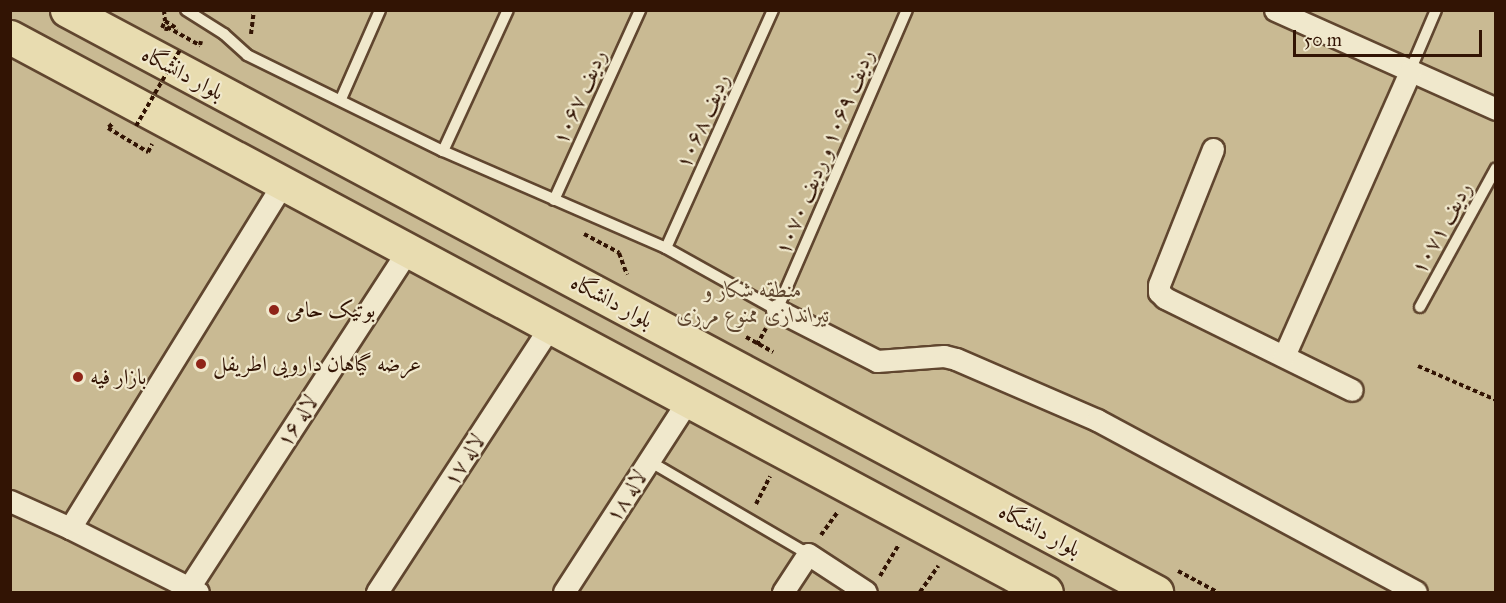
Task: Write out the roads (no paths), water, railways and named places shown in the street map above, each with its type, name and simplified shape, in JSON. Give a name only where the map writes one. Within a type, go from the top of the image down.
[{"type":"main road","name":"بلوار دانشگاه","points":[[66,10],[742,371],[1166,581]]},
{"type":"main road","points":[[10,37],[1046,592]]},
{"type":"street","points":[[1275,10],[1302,16],[1410,70],[1496,109]]},
{"type":"street","points":[[1284,356],[1410,70]]},
{"type":"street","points":[[1214,148],[1158,285],[1160,292],[1166,298],[1352,390]]},
{"type":"street","points":[[70,528],[283,183]]},
{"type":"street","name":"لاله ۱۶","points":[[191,591],[408,250]]},
{"type":"street","points":[[777,310],[877,361],[944,356],[956,359],[1096,420],[1416,592]]},
{"type":"street","name":"لاله ۱۷","points":[[377,592],[550,327]]},
{"type":"street","name":"لاله ۱۸","points":[[564,592],[688,400]]},
{"type":"street","points":[[10,501],[70,528],[191,591]]},
{"type":"street","points":[[783,592],[808,554],[871,588]]},
{"type":"lane","points":[[186,10],[224,34],[247,55],[341,99],[443,151],[666,248],[777,310]]},
{"type":"lane","points":[[341,99],[380,10]]},
{"type":"lane","points":[[443,151],[508,10]]},
{"type":"lane","name":"ردیف ۱۰۶۷","points":[[554,200],[640,10]]},
{"type":"lane","name":"ردیف ۱۰۶۸","points":[[666,248],[773,10]]},
{"type":"lane","name":"ردیف ۱۰۶۹ و ردیف ۱۰۷۰","points":[[777,310],[907,10]]},
{"type":"lane","points":[[1410,70],[1436,10]]},
{"type":"lane","name":"ردیف ۱۰۷۱","points":[[1420,307],[1496,168]]},
{"type":"lane","points":[[649,461],[808,554]]},
{"type":"place","name":"بوتیک حامی","points":[[274,310]]},
{"type":"place","name":"عرضه گیاهان دارویی اطریفل","points":[[201,364]]},
{"type":"place","name":"بازار فیه","points":[[78,377]]},
{"type":"park label","name":"منطقه شکار و تیراندازی ممنوع مرزی","points":[[753,302]]}]
